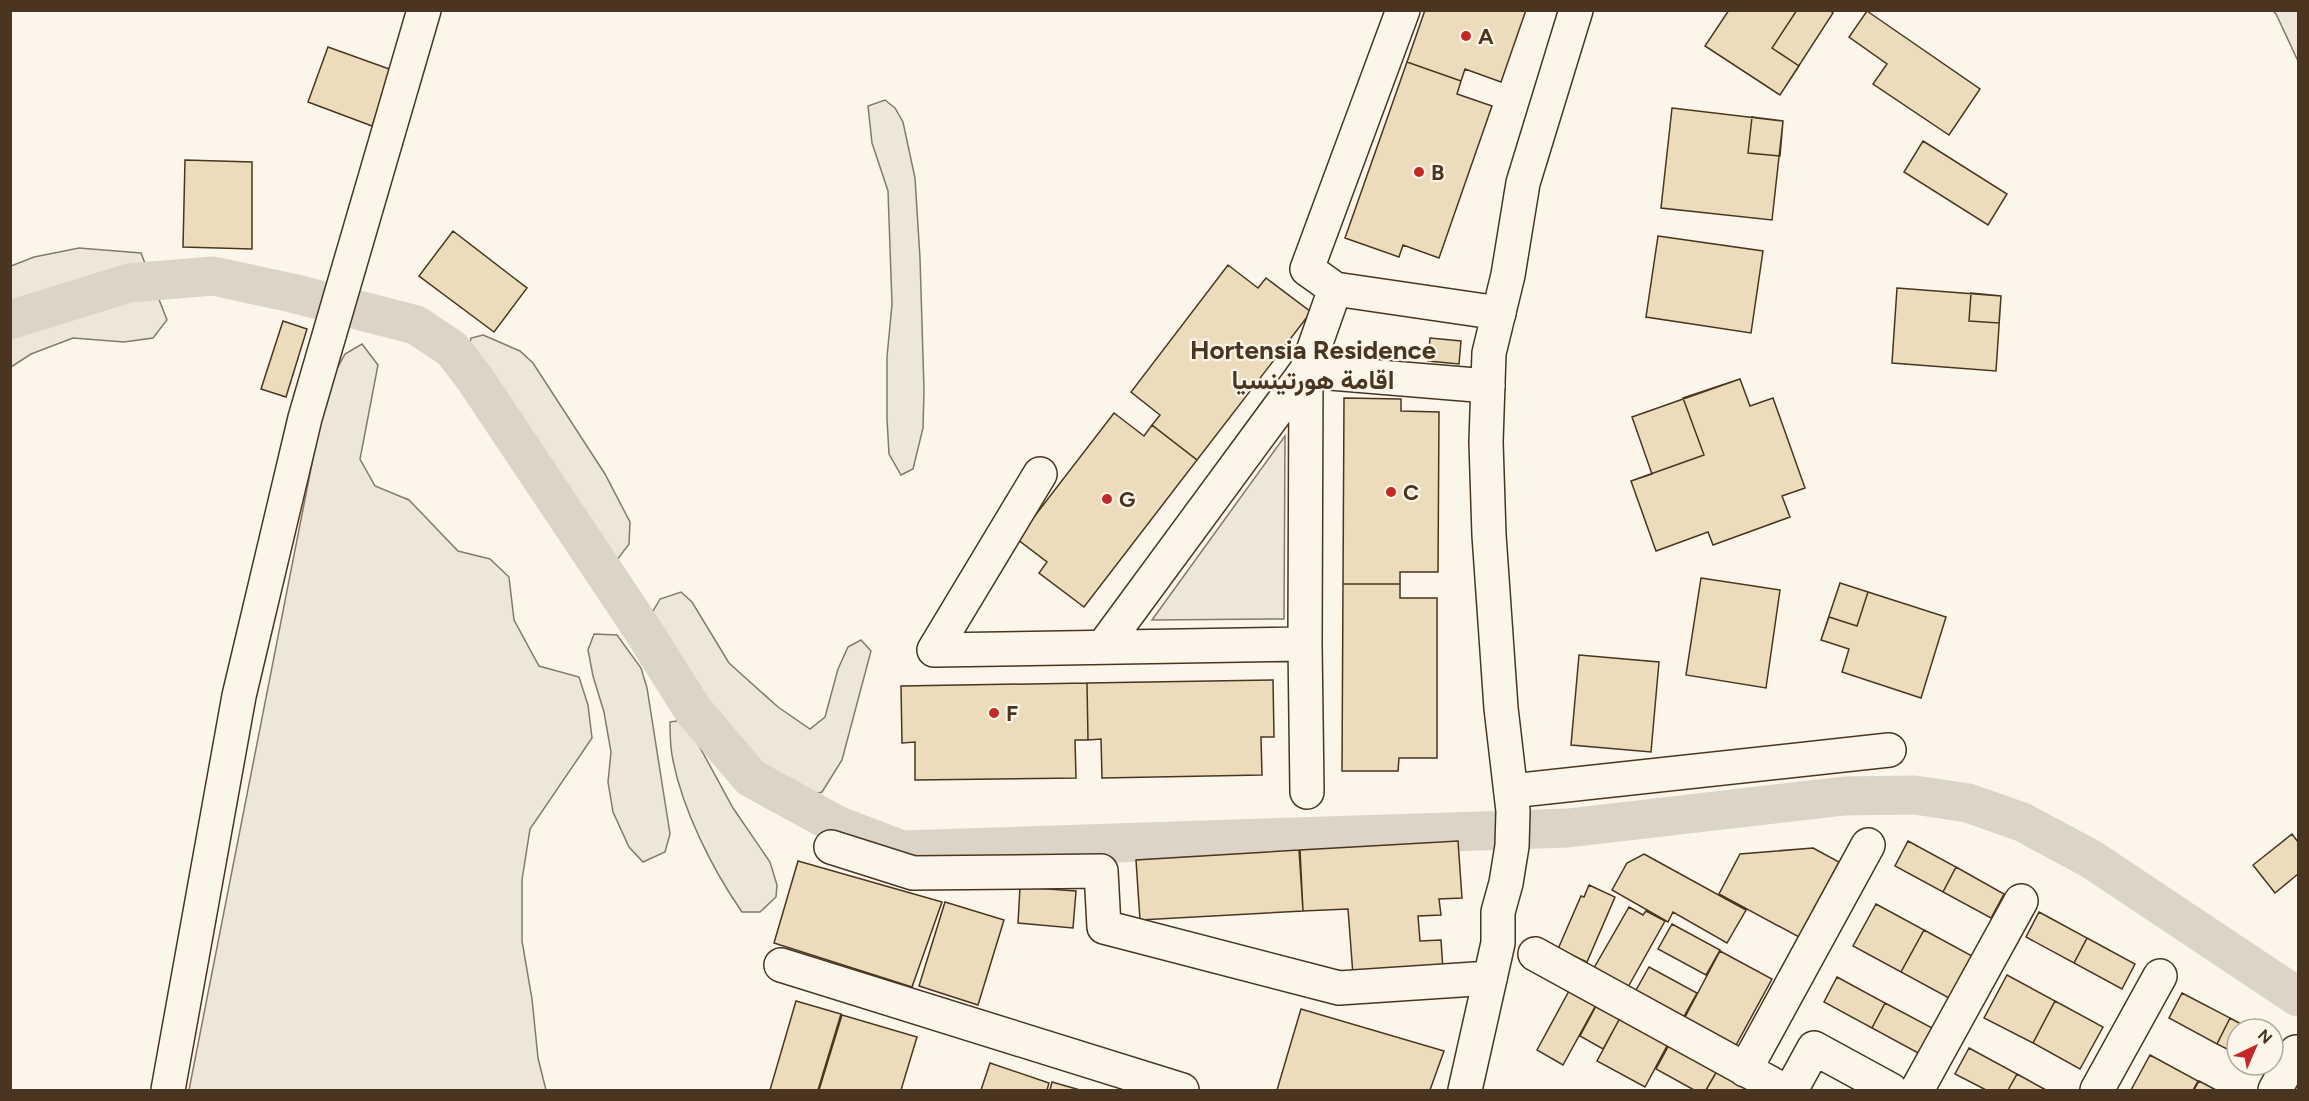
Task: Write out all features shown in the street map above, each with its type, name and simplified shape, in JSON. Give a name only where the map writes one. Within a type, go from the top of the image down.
[{"type":"street","points":[[168,1090],[244,673],[305,418],[424,10]]},
{"type":"street","points":[[1402,10],[1307,269],[1335,289],[1499,313]]},
{"type":"street","points":[[1465,1090],[1498,943],[1498,912],[1506,884],[1512,846],[1513,811],[1501,708],[1490,535],[1486,442],[1489,353],[1508,275],[1523,183],[1576,10]]},
{"type":"street","points":[[1103,646],[1306,371],[1335,289]]},
{"type":"street","points":[[1306,371],[1488,386]]},
{"type":"street","points":[[1306,371],[1306,792]]},
{"type":"street","points":[[1040,474],[934,650],[1305,644]]},
{"type":"street","points":[[1510,791],[1890,750]]},
{"type":"street","points":[[1745,1070],[1869,845]]},
{"type":"street","points":[[831,847],[913,873],[1101,872],[1104,927],[1339,988],[1490,978]]},
{"type":"street","points":[[1917,1090],[2021,901]]},
{"type":"street","points":[[1534,954],[1783,1090]]},
{"type":"street","points":[[781,965],[1182,1090]]},
{"type":"street","points":[[2097,1090],[2160,976]]},
{"type":"street","points":[[1770,1024],[1891,1090]]},
{"type":"street","points":[[1791,1090],[1814,1048]]},
{"type":"street","points":[[2275,1090],[2296,1052]]},
{"type":"shaded area","points":[[2273,11],[2298,11],[2298,61],[2276,14]]},
{"type":"shaded area","points":[[885,100],[895,108],[903,122],[915,178],[920,258],[923,428],[913,469],[901,475],[889,454],[887,419],[887,357],[892,304],[888,191],[872,143],[868,106]]},
{"type":"shaded area","points":[[79,248],[141,253],[167,320],[153,338],[124,342],[73,338],[31,354],[11,367],[11,266],[34,257]]},
{"type":"shaded area","points":[[483,335],[520,351],[533,363],[605,474],[630,522],[629,544],[617,560],[602,556],[480,368],[469,347],[471,338]]},
{"type":"shaded area","points":[[362,344],[378,365],[360,459],[375,486],[409,500],[458,551],[490,559],[509,577],[514,620],[539,666],[579,677],[588,705],[592,738],[530,829],[522,880],[522,941],[532,999],[538,1058],[546,1090],[189,1090],[327,387],[345,354]]},
{"type":"shaded area","points":[[1285,436],[1284,619],[1152,620]]},
{"type":"shaded area","points":[[681,592],[692,602],[729,663],[778,707],[810,729],[825,717],[838,669],[848,647],[861,640],[871,651],[842,760],[822,792],[808,796],[780,781],[754,758],[709,706],[655,631],[652,613],[660,599]]},
{"type":"shaded area","points":[[594,634],[617,635],[641,668],[647,688],[670,834],[665,852],[643,862],[629,847],[613,812],[608,782],[611,752],[604,712],[588,650]]},
{"type":"shaded area","points":[[685,720],[733,808],[770,862],[777,885],[776,897],[760,912],[742,912],[709,857],[690,816],[676,775],[670,738],[670,722]]},
{"type":"building","name":"A","points":[[1425,10],[1526,10],[1501,82],[1465,69],[1461,81],[1407,62]]},
{"type":"building","points":[[1729,10],[1797,10],[1772,48],[1799,66],[1780,95],[1705,46]]},
{"type":"building","points":[[1729,10],[1829,10],[1833,13],[1780,95],[1705,46]]},
{"type":"building","points":[[1867,11],[1980,89],[1949,135],[1873,84],[1887,64],[1849,37]]},
{"type":"building","points":[[328,47],[392,70],[372,126],[308,102]]},
{"type":"building","name":"B","points":[[1407,62],[1461,81],[1457,94],[1492,106],[1439,258],[1403,245],[1399,257],[1345,238]]},
{"type":"building","points":[[1672,108],[1783,121],[1772,220],[1661,208]]},
{"type":"building","points":[[1752,117],[1783,121],[1780,156],[1748,153]]},
{"type":"building","points":[[1923,141],[2007,194],[1988,225],[1904,172]]},
{"type":"building","points":[[185,160],[252,162],[252,249],[183,247]]},
{"type":"building","points":[[453,231],[527,288],[494,332],[419,276]]},
{"type":"building","points":[[1658,236],[1763,251],[1751,333],[1646,317]]},
{"type":"building","points":[[1228,265],[1258,288],[1266,278],[1311,312],[1197,460],[1152,425],[1160,415],[1131,392]]},
{"type":"building","points":[[1897,288],[2001,296],[1996,371],[1892,363]]},
{"type":"building","points":[[1971,293],[2001,296],[1999,323],[1969,321]]},
{"type":"building","points":[[283,321],[307,329],[286,397],[261,389]]},
{"type":"building","points":[[1430,338],[1461,341],[1459,364],[1428,361]]},
{"type":"building","points":[[1740,379],[1750,406],[1773,398],[1805,488],[1782,496],[1790,517],[1713,545],[1708,532],[1656,551],[1631,481],[1704,455],[1683,398]]},
{"type":"building","points":[[1740,379],[1750,406],[1773,398],[1805,488],[1782,496],[1790,517],[1713,545],[1708,532],[1656,551],[1631,481],[1652,474],[1632,417]]},
{"type":"building","name":"C","points":[[1344,398],[1401,399],[1401,411],[1439,412],[1438,572],[1400,572],[1400,584],[1343,584]]},
{"type":"building","name":"G","points":[[1114,413],[1144,436],[1152,425],[1197,460],[1084,607],[1039,573],[1047,562],[1017,539]]},
{"type":"building","points":[[1701,578],[1780,590],[1766,688],[1686,675]]},
{"type":"building","points":[[1840,583],[1946,617],[1921,698],[1842,672],[1849,649],[1821,640]]},
{"type":"building","points":[[1343,584],[1400,584],[1400,598],[1437,598],[1437,758],[1399,758],[1398,771],[1342,771]]},
{"type":"building","points":[[1868,592],[1946,617],[1921,698],[1842,672],[1849,649],[1821,640],[1829,617],[1857,626]]},
{"type":"building","points":[[1579,655],[1659,662],[1651,752],[1571,745]]},
{"type":"building","points":[[1273,680],[1274,737],[1261,737],[1262,775],[1102,778],[1101,739],[1088,740],[1087,683]]},
{"type":"building","name":"F","points":[[1087,683],[1088,740],[1075,740],[1076,778],[915,780],[915,742],[902,743],[901,686]]},
{"type":"building","points":[[2292,834],[2298,842],[2298,874],[2275,893],[2253,865]]},
{"type":"building","points":[[1458,841],[1462,898],[1439,899],[1441,915],[1418,916],[1420,941],[1441,940],[1443,970],[1353,975],[1348,909],[1303,911],[1300,850]]},
{"type":"building","points":[[1908,841],[1956,867],[1943,892],[1895,866]]},
{"type":"building","points":[[1813,848],[1839,862],[1799,937],[1719,894],[1740,854]]},
{"type":"building","points":[[1299,850],[1303,911],[1140,920],[1136,860]]},
{"type":"building","points":[[1644,854],[1746,910],[1727,943],[1673,912],[1668,922],[1612,890],[1627,863]]},
{"type":"building","points":[[798,861],[942,902],[912,987],[774,943]]},
{"type":"building","points":[[1956,867],[2004,894],[1991,918],[1943,892]]},
{"type":"building","points":[[1589,885],[1615,897],[1587,962],[1558,949],[1581,896],[1584,897]]},
{"type":"building","points":[[1020,887],[1076,891],[1073,928],[1018,923]]},
{"type":"building","points":[[945,902],[1004,920],[978,1005],[919,986]]},
{"type":"building","points":[[1876,904],[1924,930],[1901,972],[1853,946]]},
{"type":"building","points":[[1629,907],[1643,915],[1646,911],[1665,921],[1628,987],[1594,968]]},
{"type":"building","points":[[2039,912],[2087,938],[2074,963],[2026,937]]},
{"type":"building","points":[[1672,924],[1720,950],[1706,975],[1658,949]]},
{"type":"building","points":[[1924,930],[1972,956],[1949,998],[1901,972]]},
{"type":"building","points":[[2087,938],[2135,964],[2122,989],[2074,963]]},
{"type":"building","points":[[1720,951],[1772,979],[1735,1047],[1684,1019]]},
{"type":"building","points":[[1649,967],[1697,993],[1683,1018],[1635,992]]},
{"type":"building","points":[[2007,975],[2055,1001],[2033,1043],[1984,1018]]},
{"type":"building","points":[[1837,977],[1885,1003],[1872,1028],[1824,1002]]},
{"type":"building","points":[[1569,991],[1596,1005],[1563,1065],[1537,1050]]},
{"type":"building","points":[[2182,993],[2228,1017],[2225,1017],[2225,1028],[2217,1044],[2169,1018]]},
{"type":"building","points":[[796,1001],[841,1014],[818,1090],[770,1090]]},
{"type":"building","points":[[2055,1001],[2103,1027],[2080,1069],[2033,1043]]},
{"type":"building","points":[[1885,1003],[1934,1029],[1920,1054],[1872,1028]]},
{"type":"building","points":[[1596,1006],[1620,1018],[1603,1049],[1580,1036]]},
{"type":"building","points":[[1301,1009],[1444,1051],[1430,1090],[1277,1090]]},
{"type":"building","points":[[842,1015],[917,1037],[901,1090],[819,1090]]},
{"type":"building","points":[[1620,1018],[1668,1044],[1645,1087],[1597,1061]]},
{"type":"building","points":[[2225,1028],[2225,1048],[2217,1044]]},
{"type":"building","points":[[1669,1045],[1717,1071],[1706,1090],[1694,1090],[1656,1069]]},
{"type":"building","points":[[1969,1048],[2017,1074],[2008,1090],[1986,1090],[1955,1074]]},
{"type":"building","points":[[2150,1055],[2198,1081],[2193,1090],[2131,1090]]},
{"type":"building","points":[[990,1063],[1049,1083],[1047,1090],[981,1090]]},
{"type":"building","points":[[1717,1071],[1754,1090],[1706,1090]]},
{"type":"building","points":[[2017,1074],[2046,1090],[2008,1090]]},
{"type":"building","points":[[2199,1081],[2216,1090],[2194,1090]]},
{"type":"building","points":[[1052,1082],[1080,1090],[1050,1090]]},
{"type":"waterway","points":[[10,320],[129,283],[213,276],[292,293],[416,325],[452,349],[475,379],[642,629],[693,710],[751,778],[839,826],[902,850],[1568,828],[1844,796],[1915,795],[1968,803],[2022,822],[2091,859],[2298,997]]},
{"type":"place","name":"A","points":[[1466,36]]},
{"type":"place","name":"B","points":[[1419,172]]},
{"type":"place","name":"C","points":[[1391,492]]},
{"type":"place","name":"G","points":[[1107,499]]},
{"type":"place","name":"F","points":[[994,713]]},
{"type":"district","name":"Hortensia Residence اقامة هورتينسيا","points":[[1313,365]]}]
